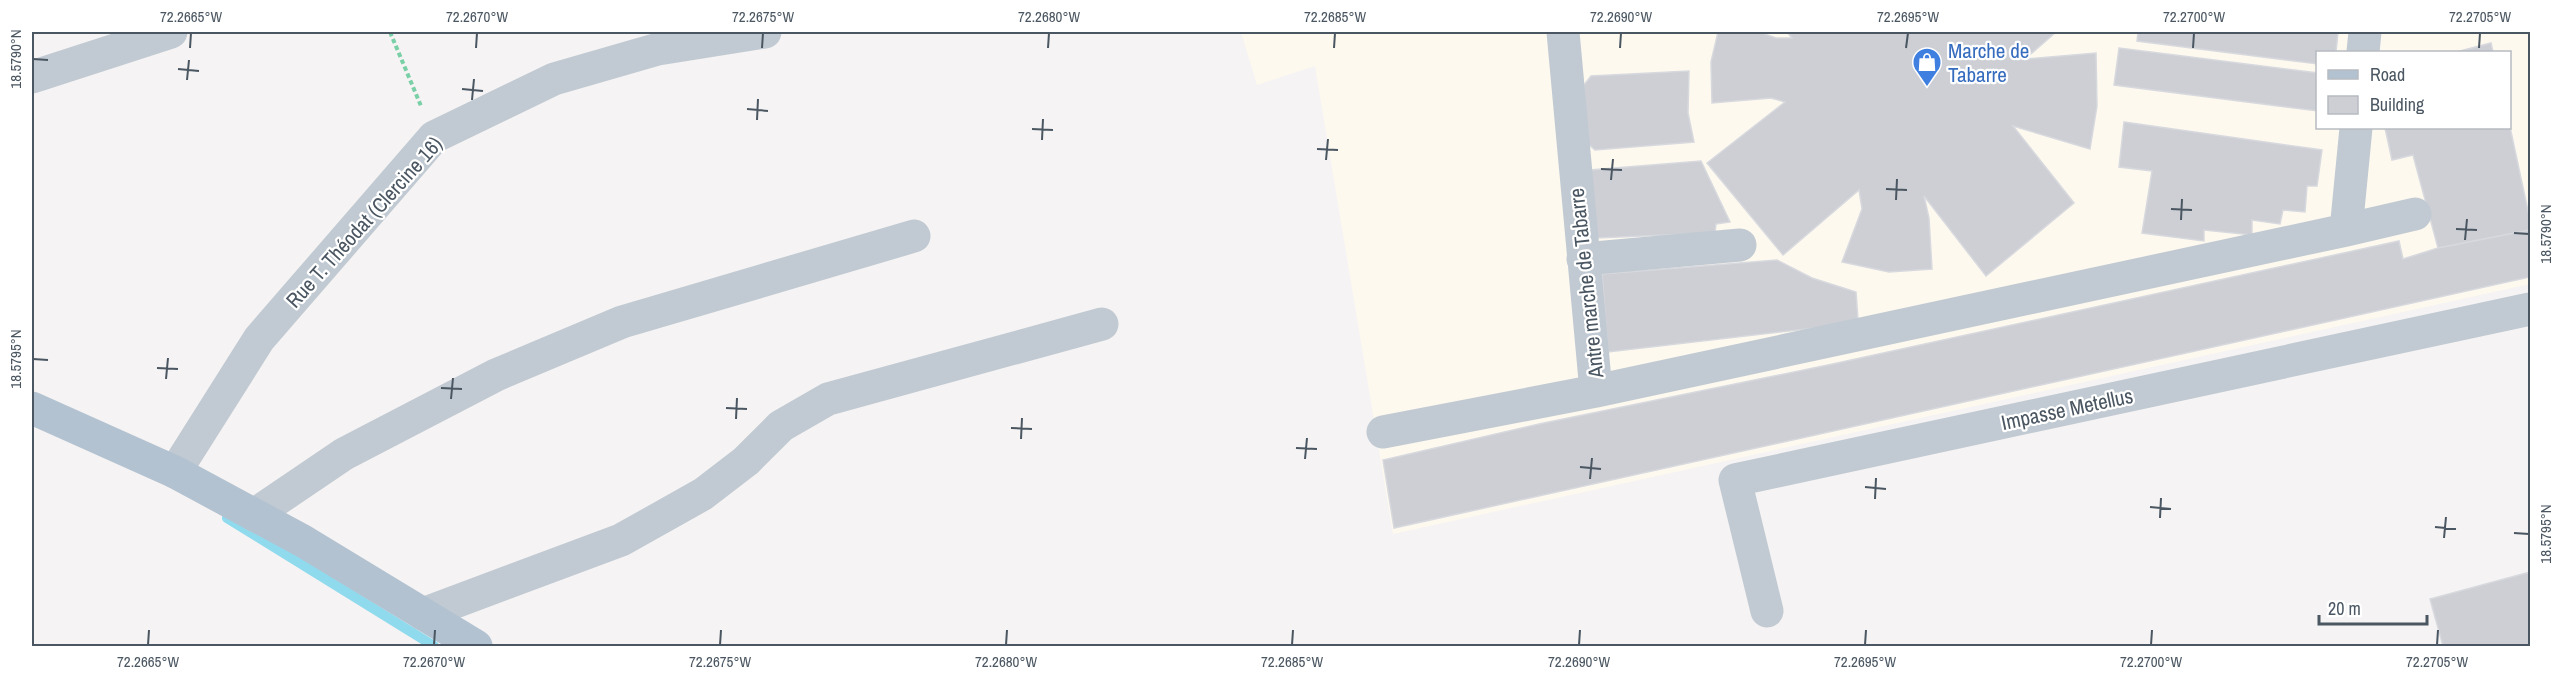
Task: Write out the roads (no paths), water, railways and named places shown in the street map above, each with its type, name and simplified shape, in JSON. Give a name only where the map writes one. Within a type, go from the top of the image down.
[{"type":"main road","points":[[32,408],[175,472],[254,514],[476,646]]},
{"type":"street","points":[[32,77],[128,38],[171,32]]},
{"type":"street","name":"Rue T. Théodat (Clercine 16)","points":[[175,472],[259,339],[434,137],[554,79],[658,49],[765,32]]},
{"type":"street","name":"Antre marche de Tabarre","points":[[1383,432],[1596,391],[1563,32]]},
{"type":"street","points":[[2363,51],[2365,32]]},
{"type":"street","points":[[2346,231],[2356,129]]},
{"type":"street","points":[[1596,391],[2346,231],[2415,214]]},
{"type":"street","points":[[254,514],[344,454],[506,371],[622,322],[914,236]]},
{"type":"street","points":[[1583,259],[1740,245]]},
{"type":"street","name":"Impasse Metellus","points":[[1767,611],[1735,480],[2530,309]]},
{"type":"street","points":[[423,614],[621,540],[703,494],[746,461],[781,426],[828,399],[1102,324]]},
{"type":"waterway","points":[[227,518],[434,646]]},
{"type":"place","name":"Marche de Tabarre","points":[[1927,88]]}]
